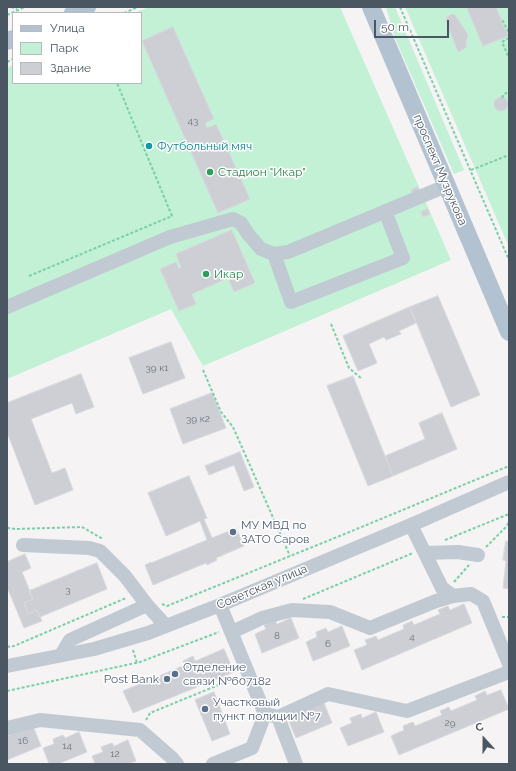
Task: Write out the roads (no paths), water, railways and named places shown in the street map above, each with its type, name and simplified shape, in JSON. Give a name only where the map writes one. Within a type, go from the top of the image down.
[{"type":"main road","points":[[75,12],[87,7]]},
{"type":"main road","name":"проспект Музрукова","points":[[371,7],[509,332]]},
{"type":"street","points":[[7,307],[170,237],[233,219],[241,223],[261,249],[274,254],[288,252],[446,186]]},
{"type":"street","points":[[274,254],[291,302],[305,297],[403,258],[385,211]]},
{"type":"street","name":"Советская улица","points":[[7,666],[94,649],[148,633],[220,605],[509,482]]},
{"type":"street","points":[[411,525],[442,588],[453,596]]},
{"type":"street","points":[[23,545],[89,548],[100,551],[150,602],[166,626]]},
{"type":"street","points":[[425,553],[458,552],[478,555]]},
{"type":"street","points":[[232,632],[262,618],[292,610],[330,612],[370,628],[436,601],[453,596],[471,594],[483,601],[509,664]]},
{"type":"street","points":[[61,656],[70,640],[150,602]]},
{"type":"street","points":[[220,605],[248,673],[296,764]]},
{"type":"street","points":[[213,764],[252,748],[272,716],[328,694],[408,711],[509,672]]},
{"type":"street","points":[[7,728],[40,720],[140,730],[177,764]]},
{"type":"place","name":"Футбольный мяч","points":[[149,146]]},
{"type":"place","name":"Стадион \"Икар\"","points":[[210,172]]},
{"type":"place","name":"Икар","points":[[206,274]]},
{"type":"place","name":"МУ МВД по ЗАТО Саров","points":[[233,532]]},
{"type":"place","name":"Отделение связи №607182","points":[[175,674]]},
{"type":"place","name":"Post Bank","points":[[167,679]]},
{"type":"place","name":"Участковый пункт полиции №7","points":[[205,709]]}]
